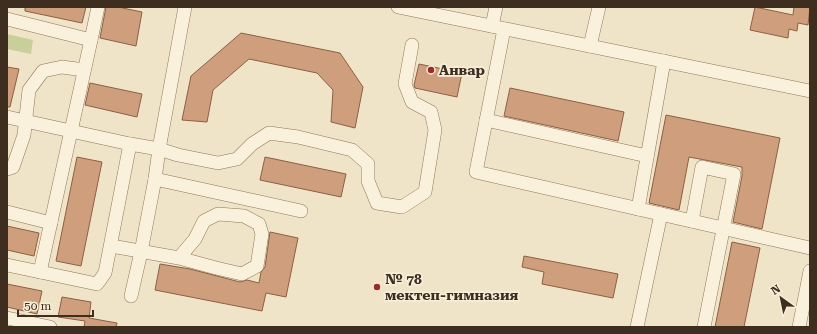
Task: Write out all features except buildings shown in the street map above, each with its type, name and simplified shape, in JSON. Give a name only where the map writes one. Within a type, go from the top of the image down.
[{"type":"street","points":[[40,272],[98,7]]},
{"type":"street","points":[[131,296],[155,178],[185,7]]},
{"type":"street","points":[[398,7],[810,91]]},
{"type":"street","points":[[496,7],[498,27],[486,120],[476,172],[810,248]]},
{"type":"street","points":[[590,46],[599,7]]},
{"type":"street","points":[[7,19],[91,40]]},
{"type":"street","points":[[7,117],[70,132],[159,149],[178,155],[218,163],[237,159],[252,144],[269,133],[344,148],[352,150],[368,164],[368,181],[376,203],[402,207],[425,192],[435,130],[430,112],[412,102],[405,84],[412,45]]},
{"type":"street","points":[[638,209],[664,61]]},
{"type":"street","points":[[7,169],[13,167],[24,135],[29,90],[44,71],[62,67],[84,70]]},
{"type":"street","points":[[486,120],[647,156]]},
{"type":"street","points":[[7,265],[97,284],[106,273],[130,144]]},
{"type":"street","points":[[692,221],[702,167],[734,174],[704,327]]},
{"type":"street","points":[[155,178],[301,211]]},
{"type":"street","points":[[7,212],[51,223]]},
{"type":"street","points":[[111,246],[178,258],[242,274],[257,266],[262,234],[259,224],[244,216],[218,214],[204,221],[195,239],[178,258]]},
{"type":"street","points":[[638,327],[661,214]]},
{"type":"street","points":[[799,327],[807,302],[810,271]]},
{"type":"street","points":[[7,318],[50,327]]},
{"type":"green space","points":[[7,34],[33,40],[31,54],[7,49]]},
{"type":"place","name":"Анвар","points":[[431,70]]},
{"type":"place","name":"№ 78 мектеп-гимназия","points":[[377,287]]}]
